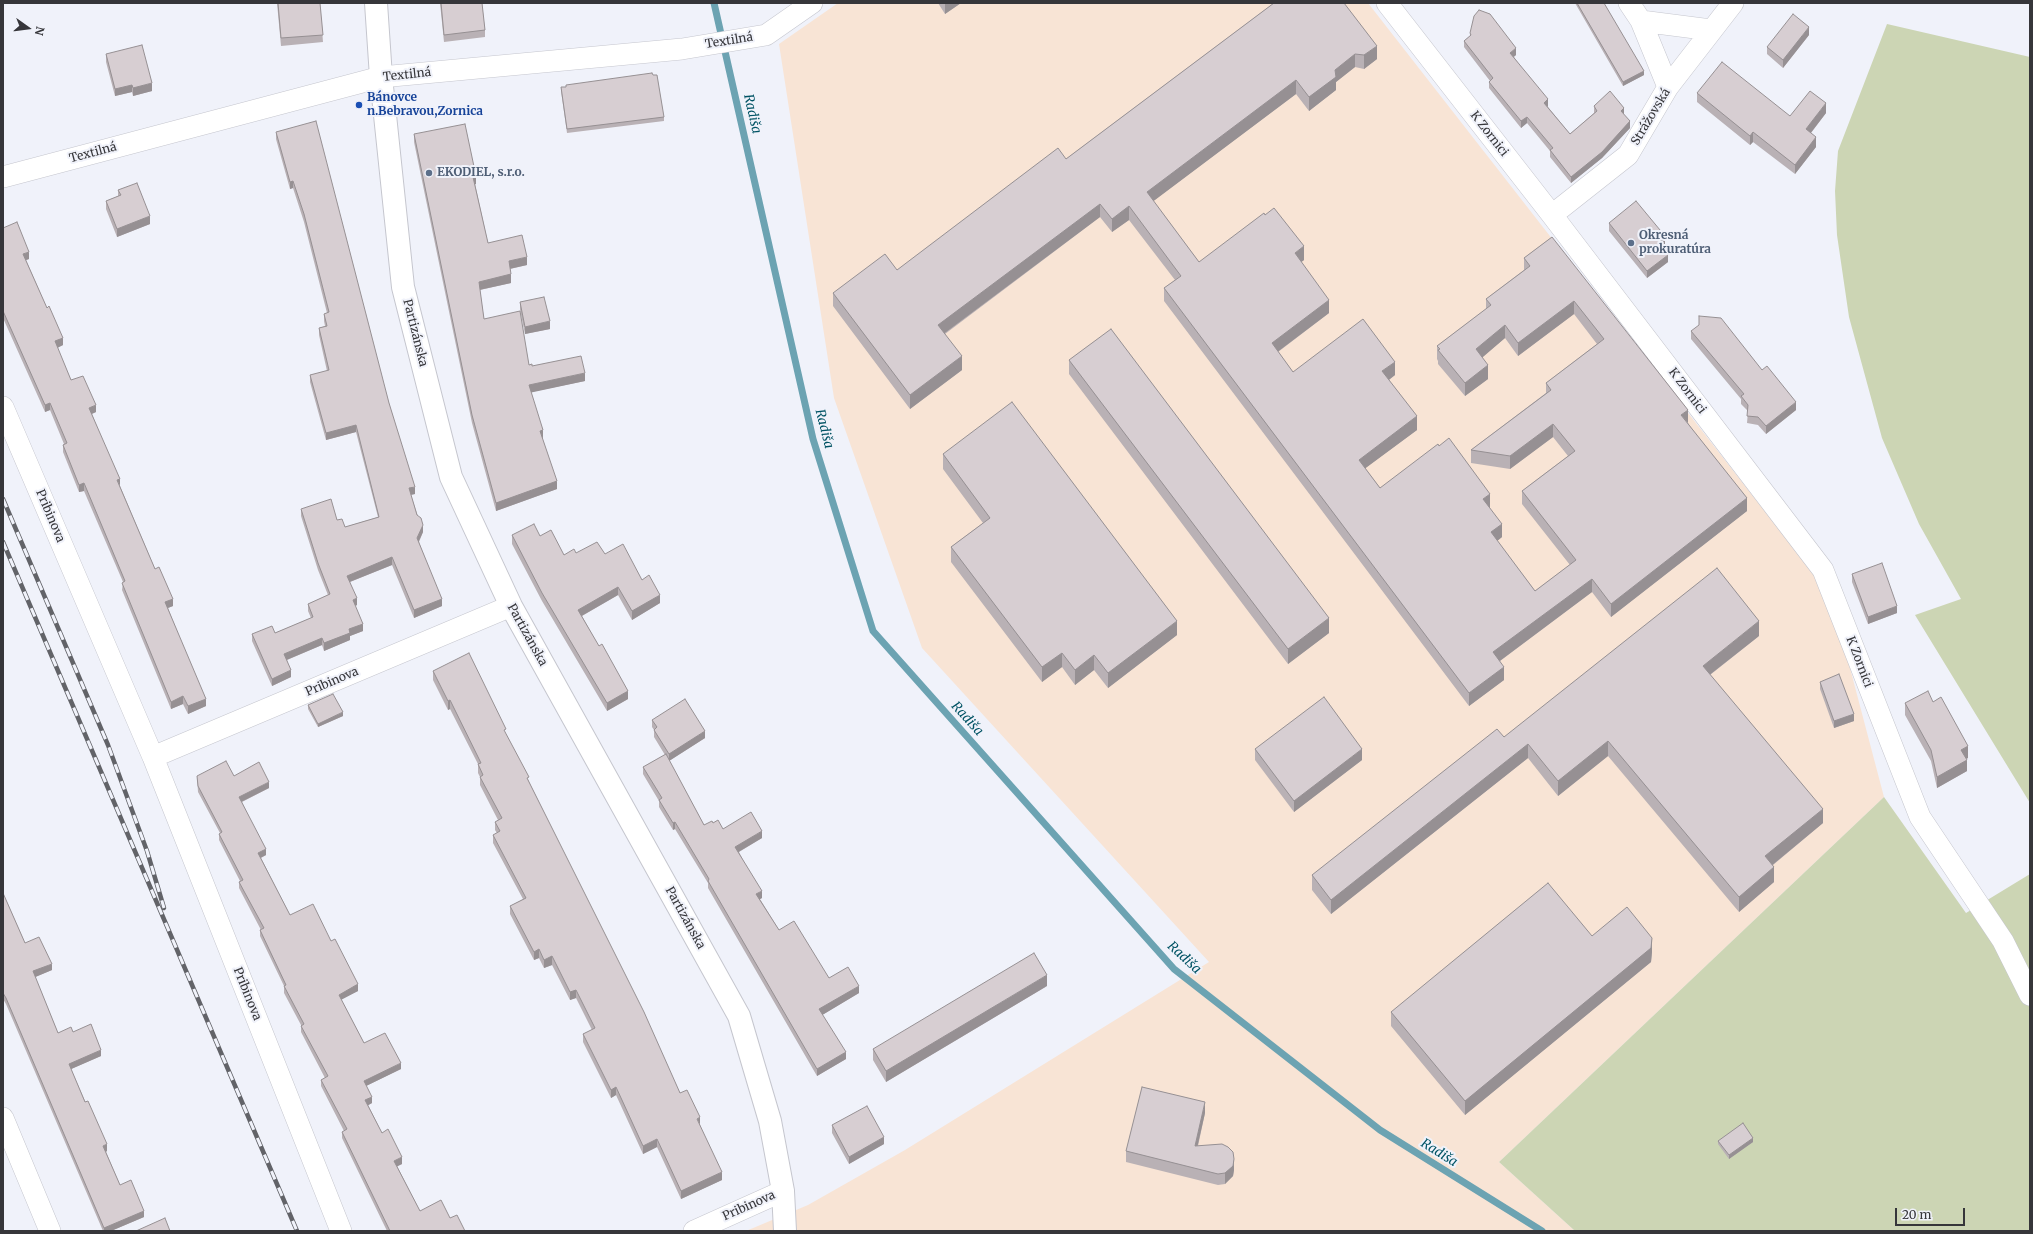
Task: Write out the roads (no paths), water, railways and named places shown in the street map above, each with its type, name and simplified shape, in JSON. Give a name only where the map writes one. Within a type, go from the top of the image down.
[{"type":"street","name":"Partizánska","points":[[376,3],[381,77],[403,287],[451,476],[511,606],[739,1016],[770,1121],[783,1191],[785,1231]]},
{"type":"street","name":"Textilná","points":[[3,177],[381,77],[682,49],[766,35],[812,3]]},
{"type":"street","name":"K Zornici","points":[[1387,3],[1552,215],[1823,570],[1920,817],[2003,941],[2030,995]]},
{"type":"street","points":[[1630,3],[1640,21],[1668,87]]},
{"type":"street","name":"Strážovská","points":[[1552,215],[1628,156],[1668,87],[1733,3]]},
{"type":"street","points":[[1640,21],[1711,30]]},
{"type":"street","name":"Pribinova","points":[[3,407],[153,757],[341,1231]]},
{"type":"street","name":"Pribinova","points":[[153,757],[511,606]]},
{"type":"street","points":[[3,1118],[50,1231]]},
{"type":"street","name":"Pribinova","points":[[694,1231],[783,1191]]},
{"type":"waterway","name":"Radiša","points":[[714,3],[813,439],[873,631],[1174,969],[1380,1130],[1542,1231]]},
{"type":"railway","points":[[3,499],[108,745],[147,851],[164,908]]},
{"type":"railway","points":[[3,542],[297,1231]]},
{"type":"place","name":"Bánovce n.Bebravou,Zornica","points":[[359,105]]},
{"type":"place","name":"EKODIEL, s.r.o.","points":[[429,173]]},
{"type":"place","name":"Okresná prokuratúra","points":[[1631,243]]}]
